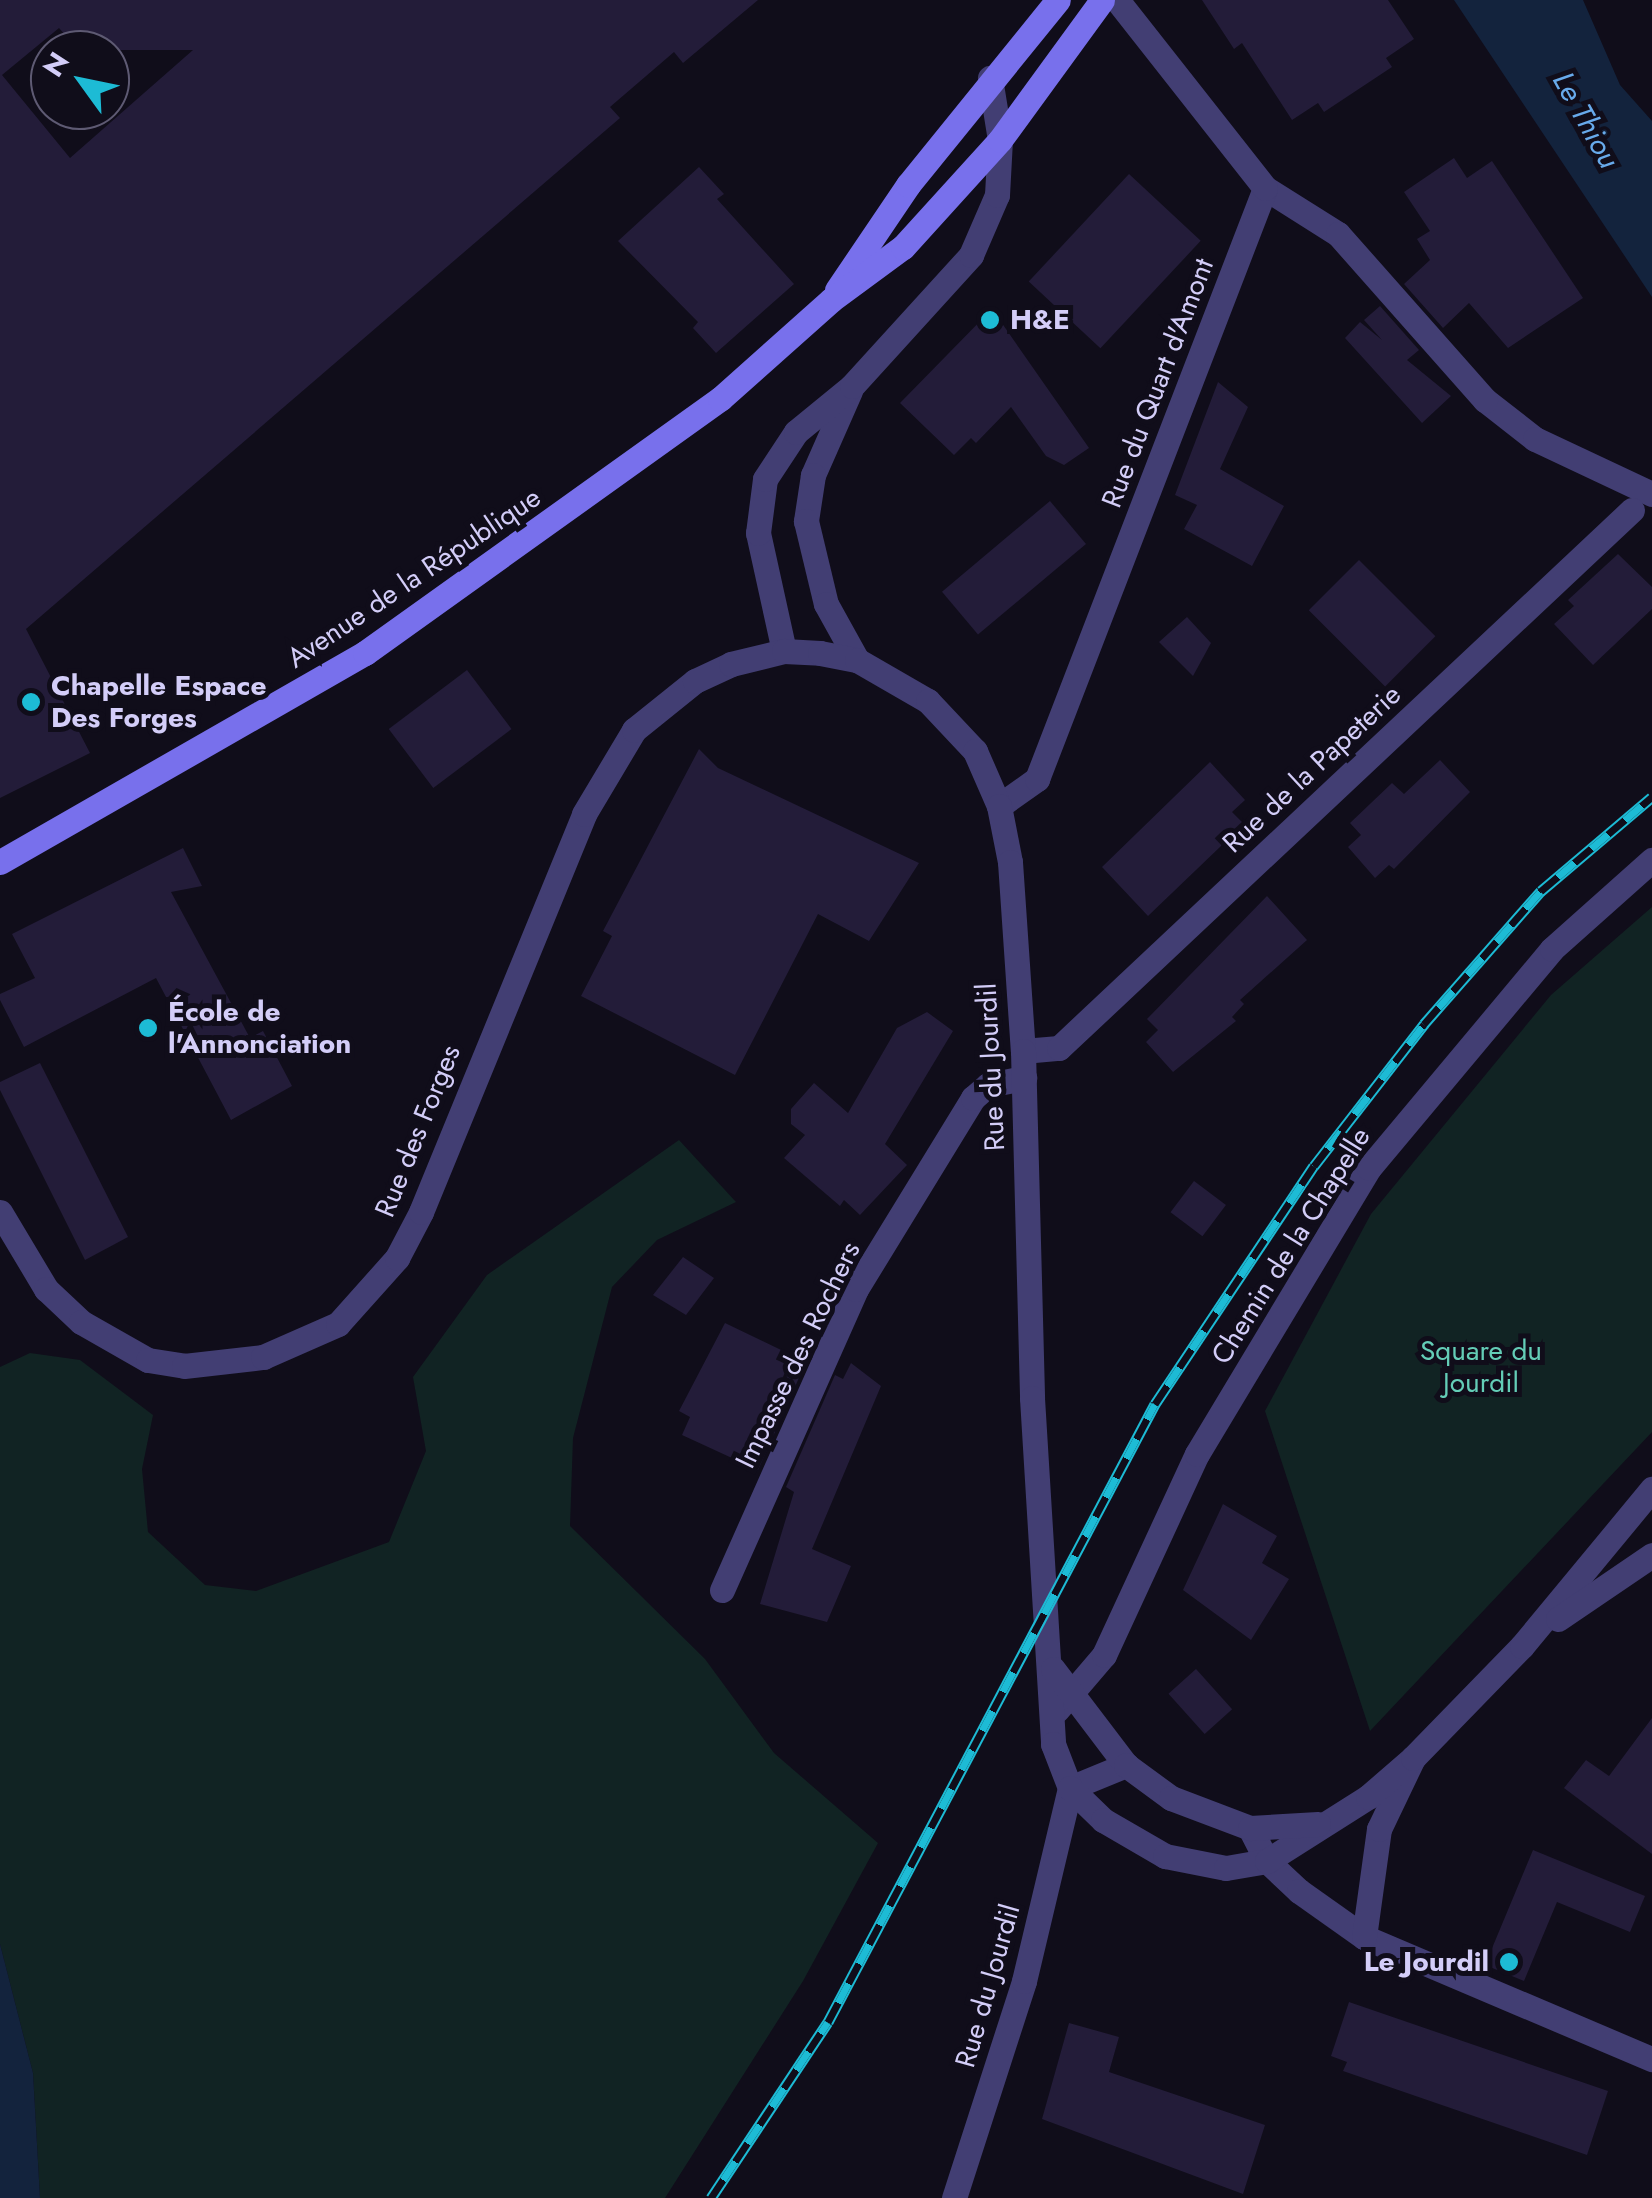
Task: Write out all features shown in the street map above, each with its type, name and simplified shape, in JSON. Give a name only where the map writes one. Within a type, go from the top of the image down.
[{"type":"main road","name":"Avenue de la République","points":[[831,300],[880,222],[990,78],[1058,0]]},
{"type":"main road","name":"Avenue de la République","points":[[0,862],[410,623],[720,399],[831,300],[903,247],[1000,140],[1102,0]]},
{"type":"street","points":[[1117,0],[1266,188],[1338,234],[1485,400],[1535,439],[1642,502]]},
{"type":"street","points":[[784,651],[761,550],[758,503],[765,479],[796,432],[852,386],[972,255],[994,210],[1000,140],[990,78]]},
{"type":"street","name":"Rue du Quart d'Amont","points":[[999,806],[1037,780],[1266,188]]},
{"type":"street","points":[[852,386],[813,474],[806,521],[826,604],[857,660]]},
{"type":"street","name":"Rue de la Papeterie","points":[[1023,1052],[1059,1048],[1642,502]]},
{"type":"street","name":"Rue du Jourdil","points":[[784,651],[857,660],[898,681],[954,725],[975,751],[999,806],[1010,862],[1023,1052],[1040,1538],[1053,1670]]},
{"type":"street","name":"Rue des Forges","points":[[0,1212],[46,1289],[81,1322],[148,1360],[184,1366],[263,1358],[338,1324],[397,1258],[421,1212],[513,975],[614,758],[634,730],[695,681],[784,651]]},
{"type":"street","name":"Chemin de la Chapelle","points":[[1053,1713],[1077,1694],[1104,1655],[1197,1454],[1369,1168],[1552,949],[1652,860]]},
{"type":"street","name":"Impasse des Rochers","points":[[722,1590],[856,1290],[973,1098],[988,1084],[1024,1078]]},
{"type":"street","points":[[1053,1670],[1053,1744],[1070,1788],[1102,1820],[1165,1856],[1226,1868],[1267,1860],[1319,1824],[1368,1797],[1413,1758],[1522,1646],[1652,1488]]},
{"type":"street","points":[[1522,1646],[1623,1569],[1652,1556]]},
{"type":"street","points":[[1053,1670],[1077,1694],[1126,1766],[1202,1815],[1250,1828],[1319,1824]]},
{"type":"street","points":[[1364,1937],[1379,1829],[1413,1758]]},
{"type":"street","points":[[1070,1788],[1126,1766]]},
{"type":"street","name":"Rue du Jourdil","points":[[954,2198],[1024,1981],[1070,1788]]},
{"type":"street","points":[[1250,1828],[1267,1860],[1364,1937],[1652,2060]]},
{"type":"green space","name":"Square du Jourdil","points":[[1652,907],[1652,1432],[1370,1731],[1265,1411],[1371,1214],[1551,995]]},
{"type":"green space","points":[[679,1140],[736,1202],[657,1240],[612,1287],[573,1438],[570,1526],[705,1659],[774,1753],[878,1843],[803,1981],[665,2198],[40,2198],[33,2073],[0,1944],[0,1367],[30,1353],[80,1360],[153,1415],[142,1469],[148,1532],[205,1585],[256,1591],[389,1542],[426,1451],[413,1377],[487,1275]]},
{"type":"water","name":"Le Thiou","points":[[1454,0],[1583,0],[1620,85],[1652,121],[1652,297]]},
{"type":"water","points":[[0,1944],[33,2073],[40,2198],[0,2198]]},
{"type":"building","points":[[0,0],[758,0],[683,63],[674,52],[610,107],[620,118],[26,629],[90,753],[0,798]]},
{"type":"building","points":[[1202,0],[1388,0],[1414,39],[1386,58],[1392,67],[1324,112],[1318,103],[1292,120],[1242,43],[1234,49]]},
{"type":"building","points":[[1454,158],[1467,178],[1492,161],[1583,298],[1508,348],[1469,303],[1443,328],[1404,284],[1430,260],[1417,239],[1430,231],[1404,192]]},
{"type":"building","points":[[699,167],[724,194],[717,199],[794,284],[716,353],[693,328],[698,322],[618,241]]},
{"type":"building","points":[[1129,174],[1201,241],[1100,348],[1029,282]]},
{"type":"building","points":[[1380,306],[1419,350],[1407,360],[1451,396],[1422,423],[1345,338],[1360,322],[1382,340],[1364,320]]},
{"type":"building","points":[[992,309],[1089,448],[1064,465],[1046,456],[1011,407],[976,443],[971,438],[954,455],[900,403]]},
{"type":"building","points":[[1218,382],[1248,407],[1220,469],[1284,506],[1252,566],[1184,529],[1197,505],[1175,495]]},
{"type":"building","points":[[1050,501],[1086,544],[978,635],[942,592]]},
{"type":"building","points":[[1618,554],[1652,587],[1652,609],[1593,665],[1554,624],[1574,606],[1568,600]]},
{"type":"building","points":[[1359,560],[1435,636],[1385,687],[1309,610]]},
{"type":"building","points":[[1187,617],[1211,643],[1193,676],[1159,642]]},
{"type":"building","points":[[467,670],[512,729],[433,788],[389,729]]},
{"type":"building","points":[[699,749],[718,768],[919,863],[869,941],[818,914],[735,1075],[581,996],[612,936],[603,931]]},
{"type":"building","points":[[1440,760],[1470,792],[1394,869],[1389,865],[1375,878],[1348,847],[1361,835],[1350,823],[1392,783],[1404,794]]},
{"type":"building","points":[[1210,762],[1245,800],[1232,812],[1244,824],[1148,916],[1102,867]]},
{"type":"building","points":[[183,848],[202,886],[171,892],[250,1038],[263,1031],[292,1086],[231,1120],[156,978],[24,1047],[0,1000],[0,994],[35,978],[12,934]]},
{"type":"building","points":[[1267,896],[1307,940],[1240,1000],[1244,1004],[1232,1017],[1236,1021],[1173,1072],[1146,1042],[1158,1030],[1147,1019]]},
{"type":"building","points":[[927,1012],[953,1031],[885,1144],[907,1165],[860,1215],[844,1200],[840,1206],[784,1158],[805,1135],[791,1124],[791,1109],[814,1083],[848,1113],[897,1028]]},
{"type":"building","points":[[40,1063],[128,1237],[85,1260],[0,1090],[0,1082]]},
{"type":"building","points":[[1194,1181],[1226,1205],[1202,1236],[1171,1212]]},
{"type":"building","points":[[683,1257],[714,1278],[686,1315],[653,1295]]},
{"type":"building","points":[[725,1323],[806,1362],[758,1470],[682,1435],[690,1417],[679,1411]]},
{"type":"building","points":[[851,1363],[881,1386],[812,1549],[851,1566],[827,1622],[760,1604],[794,1492],[786,1487],[835,1375],[843,1379]]},
{"type":"building","points":[[1223,1504],[1277,1536],[1262,1563],[1289,1579],[1251,1640],[1183,1590]]},
{"type":"building","points":[[1196,1669],[1232,1709],[1205,1734],[1169,1694]]},
{"type":"building","points":[[1652,1718],[1652,1854],[1564,1788],[1586,1760],[1609,1776]]},
{"type":"building","points":[[1533,1850],[1645,1896],[1630,1932],[1557,1902],[1524,1981],[1485,1965]]},
{"type":"building","points":[[1349,2002],[1608,2091],[1587,2155],[1343,2071],[1347,2062],[1331,2056]]},
{"type":"building","points":[[1069,2023],[1119,2037],[1109,2072],[1265,2125],[1243,2194],[1042,2119]]},
{"type":"railway","points":[[711,2198],[828,2022],[1155,1404],[1314,1166],[1424,1024],[1541,891],[1652,797]]},
{"type":"place","name":"H&E","points":[[990,320]]},
{"type":"place","name":"Chapelle Espace Des Forges","points":[[31,702]]},
{"type":"place","name":"École de l'Annonciation","points":[[148,1028]]},
{"type":"place","name":"Le Jourdil","points":[[1509,1962]]}]
